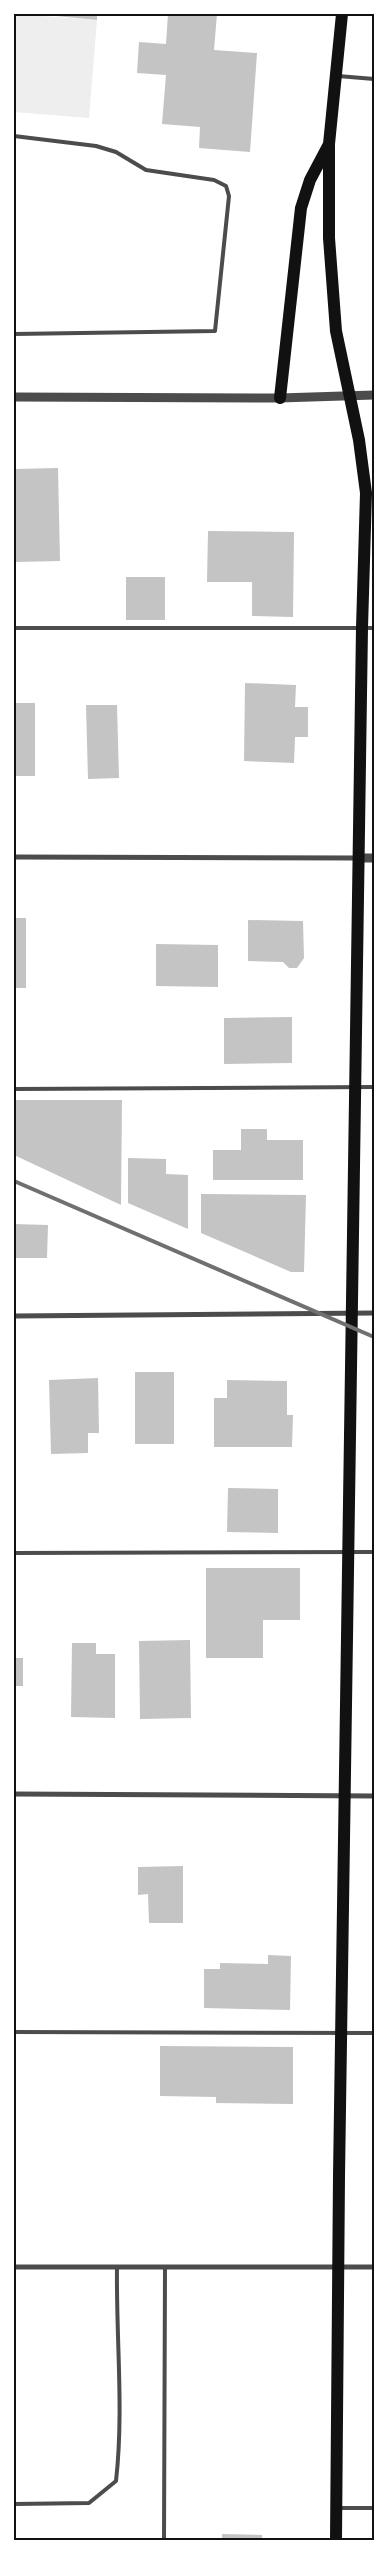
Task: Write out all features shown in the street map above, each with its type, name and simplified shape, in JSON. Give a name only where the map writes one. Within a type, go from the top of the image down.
[{"type":"main road","points":[[336,2540],[341,2033],[355,1087],[359,858],[368,628],[366,493],[359,440],[334,315],[328,212],[329,144],[342,14]]},
{"type":"main road","points":[[280,398],[301,208],[310,180],[329,144]]},
{"type":"street","points":[[14,397],[280,398],[374,395]]},
{"type":"street","points":[[14,857],[374,858]]},
{"type":"street","points":[[14,1316],[374,1313]]},
{"type":"street","points":[[14,1794],[374,1796]]},
{"type":"street","points":[[14,2267],[374,2267]]},
{"type":"lane","points":[[336,75],[374,79]]},
{"type":"lane","points":[[14,136],[96,146],[116,152],[146,170],[214,180],[226,186],[229,196],[214,331],[14,334]]},
{"type":"lane","points":[[14,628],[368,628]]},
{"type":"lane","points":[[14,1089],[374,1087]]},
{"type":"lane","points":[[14,1553],[374,1552]]},
{"type":"lane","points":[[14,2032],[374,2033]]},
{"type":"lane","points":[[14,2504],[89,2503],[116,2481],[121,2435],[117,2267]]},
{"type":"lane","points":[[164,2540],[165,2267]]},
{"type":"lane","points":[[336,2508],[374,2508]]},
{"type":"shaded area","points":[[14,14],[97,20],[89,118],[14,112]]},
{"type":"building","points":[[35,14],[97,14],[97,20]]},
{"type":"building","points":[[168,14],[217,14],[214,50],[257,53],[250,152],[199,148],[200,127],[162,124],[166,75],[137,73],[139,42],[166,44]]},
{"type":"building","points":[[58,468],[60,561],[16,562],[14,469]]},
{"type":"building","points":[[208,531],[294,532],[293,617],[252,616],[252,582],[207,582]]},
{"type":"building","points":[[126,577],[165,577],[165,620],[126,620]]},
{"type":"building","points":[[245,683],[296,685],[295,707],[308,707],[308,737],[295,737],[294,763],[244,761]]},
{"type":"building","points":[[14,703],[35,703],[35,776],[14,776]]},
{"type":"building","points":[[86,705],[117,705],[119,778],[88,779]]},
{"type":"building","points":[[14,918],[26,918],[26,988],[14,988]]},
{"type":"building","points":[[248,920],[303,921],[304,958],[297,968],[289,968],[283,962],[248,961]]},
{"type":"building","points":[[156,944],[218,945],[218,987],[156,986]]},
{"type":"building","points":[[292,1017],[292,1063],[224,1064],[224,1018]]},
{"type":"building","points":[[14,1100],[122,1100],[121,1205],[14,1155]]},
{"type":"building","points":[[241,1129],[267,1129],[267,1140],[303,1140],[303,1180],[213,1180],[213,1150],[241,1150]]},
{"type":"building","points":[[128,1158],[166,1159],[166,1174],[188,1175],[188,1229],[128,1203]]},
{"type":"building","points":[[201,1194],[306,1195],[304,1272],[291,1272],[201,1233]]},
{"type":"building","points":[[14,1224],[48,1225],[47,1258],[14,1258]]},
{"type":"building","points":[[135,1372],[174,1372],[174,1444],[135,1444]]},
{"type":"building","points":[[98,1378],[99,1433],[88,1433],[88,1453],[51,1454],[49,1380]]},
{"type":"building","points":[[227,1380],[287,1381],[287,1415],[293,1415],[292,1447],[214,1447],[214,1398],[227,1398]]},
{"type":"building","points":[[228,1488],[278,1489],[278,1533],[227,1532]]},
{"type":"building","points":[[206,1568],[300,1568],[300,1620],[263,1620],[263,1658],[206,1658]]},
{"type":"building","points":[[190,1640],[191,1718],[140,1719],[139,1641]]},
{"type":"building","points":[[72,1643],[96,1643],[96,1654],[115,1654],[115,1718],[71,1717]]},
{"type":"building","points":[[14,1658],[23,1658],[23,1686],[14,1686]]},
{"type":"building","points":[[183,1866],[183,1923],[149,1923],[148,1894],[138,1895],[138,1867]]},
{"type":"building","points":[[268,1955],[291,1956],[290,2010],[204,2008],[204,1969],[220,1969],[220,1963],[268,1964]]},
{"type":"building","points":[[160,2046],[293,2047],[293,2104],[216,2103],[216,2097],[160,2096]]},
{"type":"building","points":[[222,2534],[262,2535],[262,2540],[222,2540]]},
{"type":"railway","points":[[14,1181],[374,1337]]}]
